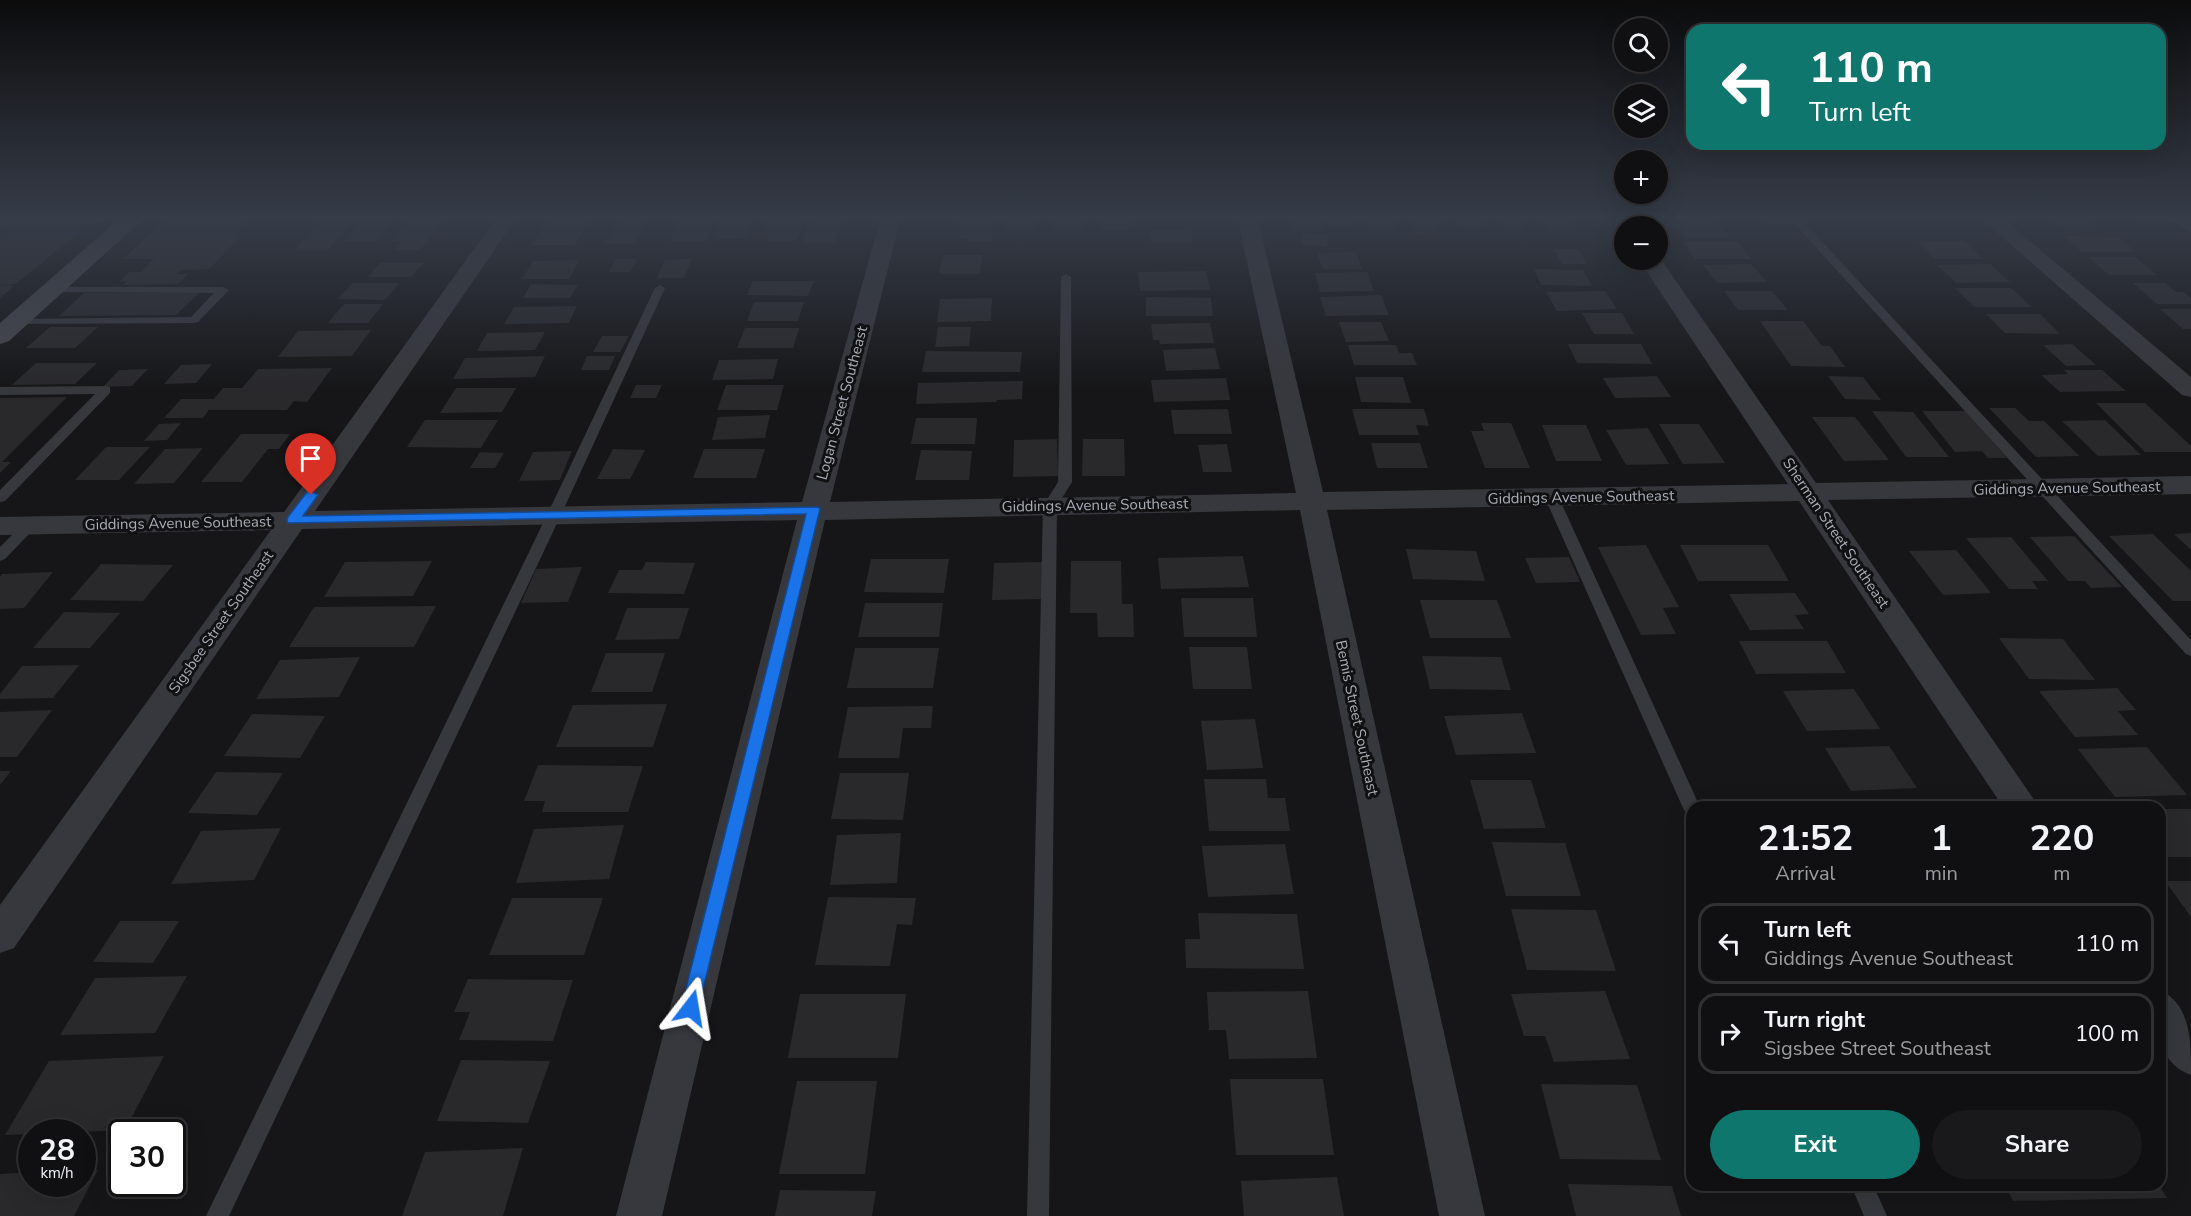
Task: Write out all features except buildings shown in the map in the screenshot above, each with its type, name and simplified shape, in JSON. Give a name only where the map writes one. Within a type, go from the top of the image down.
[{"type":"main road","points":[[8,329],[67,277]]},
{"type":"street","name":"Sigsbee Street Southeast","points":[[0,936],[465,277]]},
{"type":"street","name":"Logan Street Southeast","points":[[639,1216],[814,509],[875,277]]},
{"type":"street","name":"Bemis Street Southeast","points":[[1261,277],[1312,502],[1462,1216]]},
{"type":"street","name":"Sherman Street Southeast","points":[[1661,277],[2018,801]]},
{"type":"street","points":[[2059,277],[2191,390]]},
{"type":"street","name":"Giddings Avenue Southeast","points":[[0,526],[814,509],[1809,494],[2191,485]]},
{"type":"street","points":[[2166,1019],[2191,1055]]},
{"type":"lane","points":[[1038,1216],[1050,506],[1065,482],[1066,277]]},
{"type":"lane","points":[[1849,277],[2191,650]]},
{"type":"lane","points":[[217,1216],[554,515],[660,288]]},
{"type":"lane","points":[[8,329],[194,320],[223,290],[52,290]]},
{"type":"lane","points":[[0,391],[106,390],[0,498]]},
{"type":"lane","points":[[1552,498],[1689,801]]},
{"type":"lane","points":[[0,556],[29,526]]},
{"type":"lane","points":[[1865,1191],[1876,1216]]},
{"type":"shaded area","points":[[0,277],[22,277],[0,295]]},
{"type":"route","points":[[311,495],[293,520],[814,509],[691,1008]]}]
